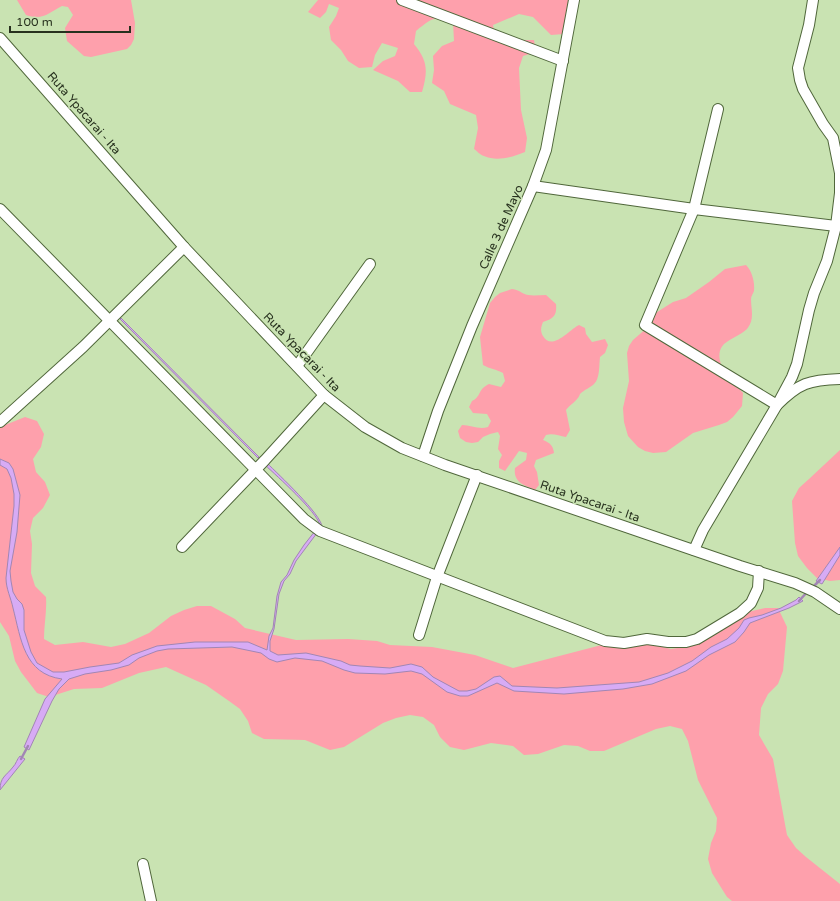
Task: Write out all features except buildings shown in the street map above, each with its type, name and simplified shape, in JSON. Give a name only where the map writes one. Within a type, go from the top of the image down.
[{"type":"street","points":[[402,0],[563,61]]},
{"type":"street","name":"Calle 3 de Mayo","points":[[423,456],[438,411],[472,326],[534,186],[546,150],[574,0]]},
{"type":"street","points":[[694,550],[703,530],[792,378],[809,310],[827,261],[836,226],[840,193],[840,173],[836,138],[823,124],[803,89],[798,68],[800,56],[806,40],[813,0]]},
{"type":"street","name":"Ruta Ypacarai - Ita","points":[[0,38],[184,246],[324,395],[365,427],[402,448],[477,476],[795,583],[815,592],[840,609]]},
{"type":"street","points":[[718,109],[694,209],[645,326],[777,405]]},
{"type":"street","points":[[534,186],[694,209],[836,226]]},
{"type":"street","points":[[0,209],[109,320],[260,464],[304,519],[318,529],[437,577],[605,641],[624,643],[647,639],[668,642],[686,642],[697,639],[740,613],[751,603],[758,588],[759,572]]},
{"type":"street","points":[[0,422],[83,347],[184,246]]},
{"type":"street","points":[[297,366],[370,264]]},
{"type":"street","points":[[777,405],[790,392],[805,384],[824,380],[840,379]]},
{"type":"street","points":[[182,547],[324,395]]},
{"type":"street","points":[[419,635],[437,577],[477,476]]},
{"type":"street","points":[[143,864],[151,901]]},
{"type":"shaded area","points":[[17,0],[131,0],[135,23],[134,39],[127,49],[91,57],[84,56],[67,41],[65,28],[73,15],[68,7],[62,6],[41,17],[32,17],[26,15]]},
{"type":"shaded area","points":[[318,0],[568,0],[571,12],[564,34],[551,35],[533,17],[519,14],[493,25],[495,38],[534,40],[536,52],[523,56],[519,68],[521,110],[527,138],[525,152],[500,159],[489,158],[480,154],[474,149],[478,128],[476,115],[450,104],[444,91],[432,83],[434,70],[433,56],[442,46],[454,41],[453,22],[433,19],[416,31],[414,44],[422,56],[426,66],[426,72],[422,92],[410,92],[398,81],[373,70],[383,61],[395,56],[398,48],[382,43],[375,55],[372,67],[359,68],[348,61],[341,50],[331,40],[329,27],[339,8],[329,4],[326,12],[320,18],[308,12]]},
{"type":"shaded area","points":[[746,265],[753,277],[754,284],[754,291],[751,299],[751,322],[745,331],[724,344],[719,353],[721,364],[726,374],[743,393],[742,406],[727,422],[693,433],[666,452],[653,453],[645,451],[638,447],[628,436],[624,422],[623,408],[629,381],[627,353],[629,346],[633,340],[648,327],[654,314],[673,302],[686,298],[725,269]]},
{"type":"shaded area","points":[[512,289],[528,295],[546,295],[556,304],[554,316],[543,322],[541,329],[543,336],[547,340],[551,342],[556,341],[579,325],[585,328],[586,334],[592,342],[605,339],[608,345],[605,353],[600,357],[596,382],[583,391],[578,399],[566,410],[570,430],[566,437],[549,434],[546,435],[543,440],[551,445],[554,453],[536,460],[534,466],[537,472],[539,485],[535,490],[520,482],[515,473],[515,468],[526,460],[527,453],[519,451],[505,471],[499,468],[499,461],[502,455],[498,449],[500,436],[498,432],[483,437],[478,442],[472,443],[466,442],[460,438],[458,431],[462,425],[481,428],[488,427],[491,421],[487,414],[473,413],[469,407],[472,401],[485,386],[489,384],[501,387],[505,381],[503,373],[483,365],[480,337],[490,303],[500,293]]},
{"type":"shaded area","points":[[121,318],[259,457],[258,458],[120,319]]},
{"type":"shaded area","points":[[25,417],[37,421],[44,434],[41,447],[33,459],[36,472],[45,482],[50,495],[43,508],[33,518],[30,531],[32,544],[31,573],[35,586],[46,597],[44,639],[55,645],[83,642],[111,647],[125,644],[149,633],[171,616],[184,610],[197,606],[211,606],[235,619],[245,628],[296,640],[348,639],[377,641],[390,645],[432,647],[475,655],[513,668],[617,641],[632,639],[671,649],[684,647],[739,614],[765,608],[778,608],[787,627],[783,671],[778,684],[768,694],[761,708],[759,735],[773,759],[787,835],[796,848],[840,884],[840,901],[732,901],[727,897],[712,873],[708,859],[711,843],[716,831],[717,818],[698,780],[688,741],[682,729],[670,726],[656,729],[604,751],[590,751],[578,746],[564,745],[538,754],[524,755],[513,746],[491,743],[464,750],[450,747],[440,737],[434,725],[423,717],[410,715],[383,723],[344,747],[330,750],[305,740],[264,739],[252,733],[248,721],[240,709],[206,685],[166,667],[139,673],[102,688],[74,689],[49,697],[37,693],[21,672],[15,661],[9,636],[0,622],[0,427]]},
{"type":"shaded area","points":[[840,450],[840,580],[830,581],[817,578],[798,556],[795,543],[792,501],[799,488]]},
{"type":"shaded area","points":[[0,459],[9,463],[13,469],[20,495],[17,532],[10,571],[13,592],[22,604],[24,610],[24,630],[31,652],[37,663],[53,672],[64,672],[119,663],[132,655],[157,646],[195,642],[248,642],[267,650],[269,636],[273,628],[277,596],[281,582],[287,575],[294,560],[304,545],[315,531],[317,533],[296,561],[290,574],[284,581],[279,594],[274,629],[270,641],[270,651],[278,655],[306,653],[341,661],[350,665],[360,666],[390,668],[411,664],[422,667],[433,677],[459,691],[476,689],[494,677],[500,676],[512,686],[557,688],[639,682],[668,673],[692,661],[711,647],[727,639],[739,628],[744,620],[781,608],[799,597],[803,601],[750,623],[735,642],[709,655],[686,671],[652,684],[623,689],[564,694],[514,691],[497,683],[468,696],[460,696],[447,692],[422,674],[411,671],[385,674],[355,673],[322,661],[295,658],[277,662],[269,659],[261,653],[232,647],[168,649],[157,651],[139,658],[129,665],[111,670],[85,674],[69,679],[59,689],[52,701],[29,750],[24,747],[45,699],[62,679],[49,676],[39,670],[32,663],[22,643],[6,582],[14,494],[11,478],[7,469],[0,465]]},
{"type":"shaded area","points":[[267,463],[315,513],[322,527],[312,511],[265,465]]},
{"type":"shaded area","points":[[840,547],[840,555],[822,584],[816,581]]},
{"type":"shaded area","points":[[20,756],[25,759],[0,790],[2,779],[14,766]]},
{"type":"waterway","points":[[812,588],[820,580]]},
{"type":"waterway","points":[[799,601],[808,591]]},
{"type":"waterway","points":[[21,759],[28,746]]}]
